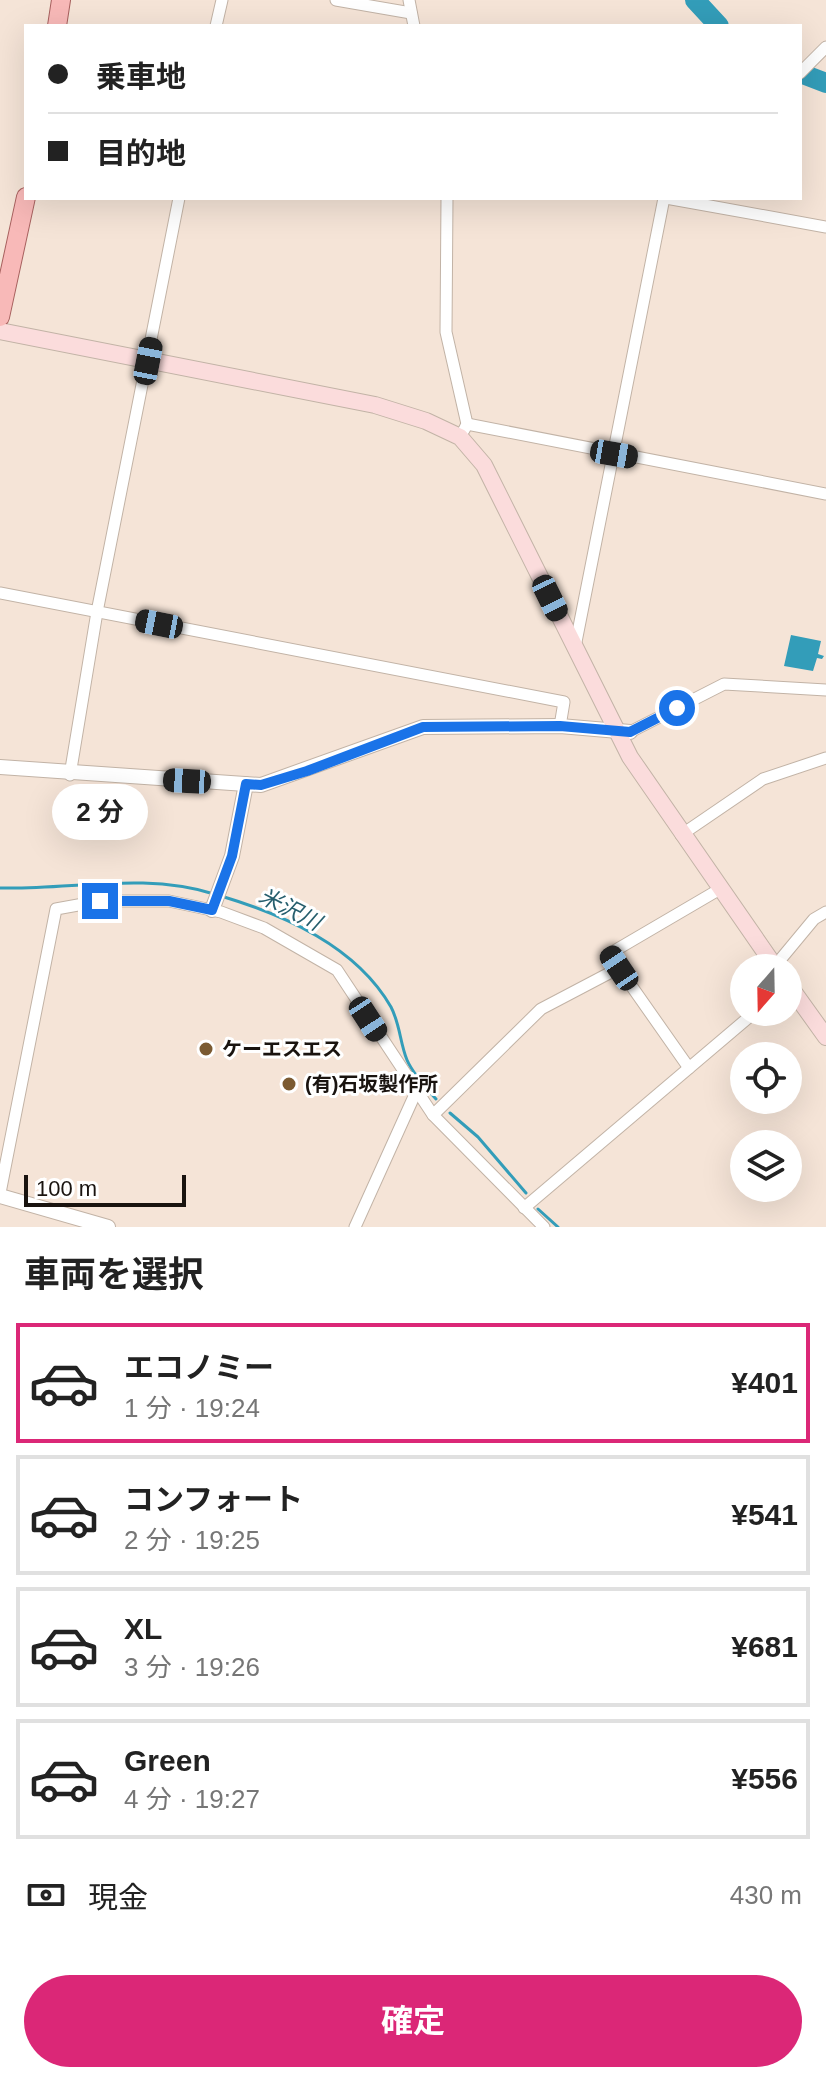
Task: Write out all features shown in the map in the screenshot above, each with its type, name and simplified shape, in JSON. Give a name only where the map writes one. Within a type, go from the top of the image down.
[{"type":"main road","points":[[57,24],[61,0]]},
{"type":"main road","points":[[0,317],[25,200]]},
{"type":"main road","points":[[0,331],[375,405],[463,431],[484,465],[575,648],[681,835],[767,954]]},
{"type":"main road","points":[[802,1004],[826,1037]]},
{"type":"street","points":[[216,24],[222,0]]},
{"type":"street","points":[[336,0],[411,13]]},
{"type":"street","points":[[409,0],[414,24]]},
{"type":"street","points":[[802,71],[826,47]]},
{"type":"street","points":[[70,775],[97,612],[179,200]]},
{"type":"street","points":[[447,200],[446,332],[463,431],[614,454],[826,494]]},
{"type":"street","points":[[575,648],[665,200]]},
{"type":"street","points":[[676,200],[826,227]]},
{"type":"street","points":[[0,593],[564,702],[560,726]]},
{"type":"street","points":[[0,767],[70,775],[261,785],[423,727],[560,726],[623,731],[724,684],[826,690]]},
{"type":"street","points":[[681,835],[763,779],[826,758]]},
{"type":"street","points":[[212,910],[232,856],[246,784]]},
{"type":"street","points":[[689,1068],[609,954],[720,889]]},
{"type":"street","points":[[108,1227],[76,1223],[0,1195],[56,909],[126,899],[169,901],[212,910],[264,928],[337,970],[433,1115],[544,1227]]},
{"type":"street","points":[[786,954],[814,919],[826,912]]},
{"type":"street","points":[[433,1115],[541,1009],[619,968]]},
{"type":"street","points":[[524,1208],[738,1026]]},
{"type":"street","points":[[355,1227],[416,1092]]},
{"type":"water","points":[[791,635],[821,641],[818,654],[824,656],[817,658],[813,671],[784,666]]},
{"type":"waterway","points":[[695,0],[717,24]]},
{"type":"waterway","points":[[802,74],[826,83]]},
{"type":"waterway","name":"米沢川","points":[[0,888],[134,883],[161,884],[214,894]]},
{"type":"waterway","name":"米沢川","points":[[221,896],[293,923],[338,950],[359,967],[391,1007],[410,1065],[436,1099]]},
{"type":"waterway","name":"米沢川","points":[[450,1113],[478,1137],[526,1193]]},
{"type":"waterway","name":"米沢川","points":[[538,1209],[558,1227]]},
{"type":"place","name":"ケーエスエス","points":[[206,1049]]},
{"type":"place","name":"(有)石坂製作所","points":[[289,1084]]},
{"type":"route","points":[[100,901],[169,901],[212,910],[232,856],[246,784],[261,785],[307,771],[423,727],[560,726],[630,732],[677,708]]}]
